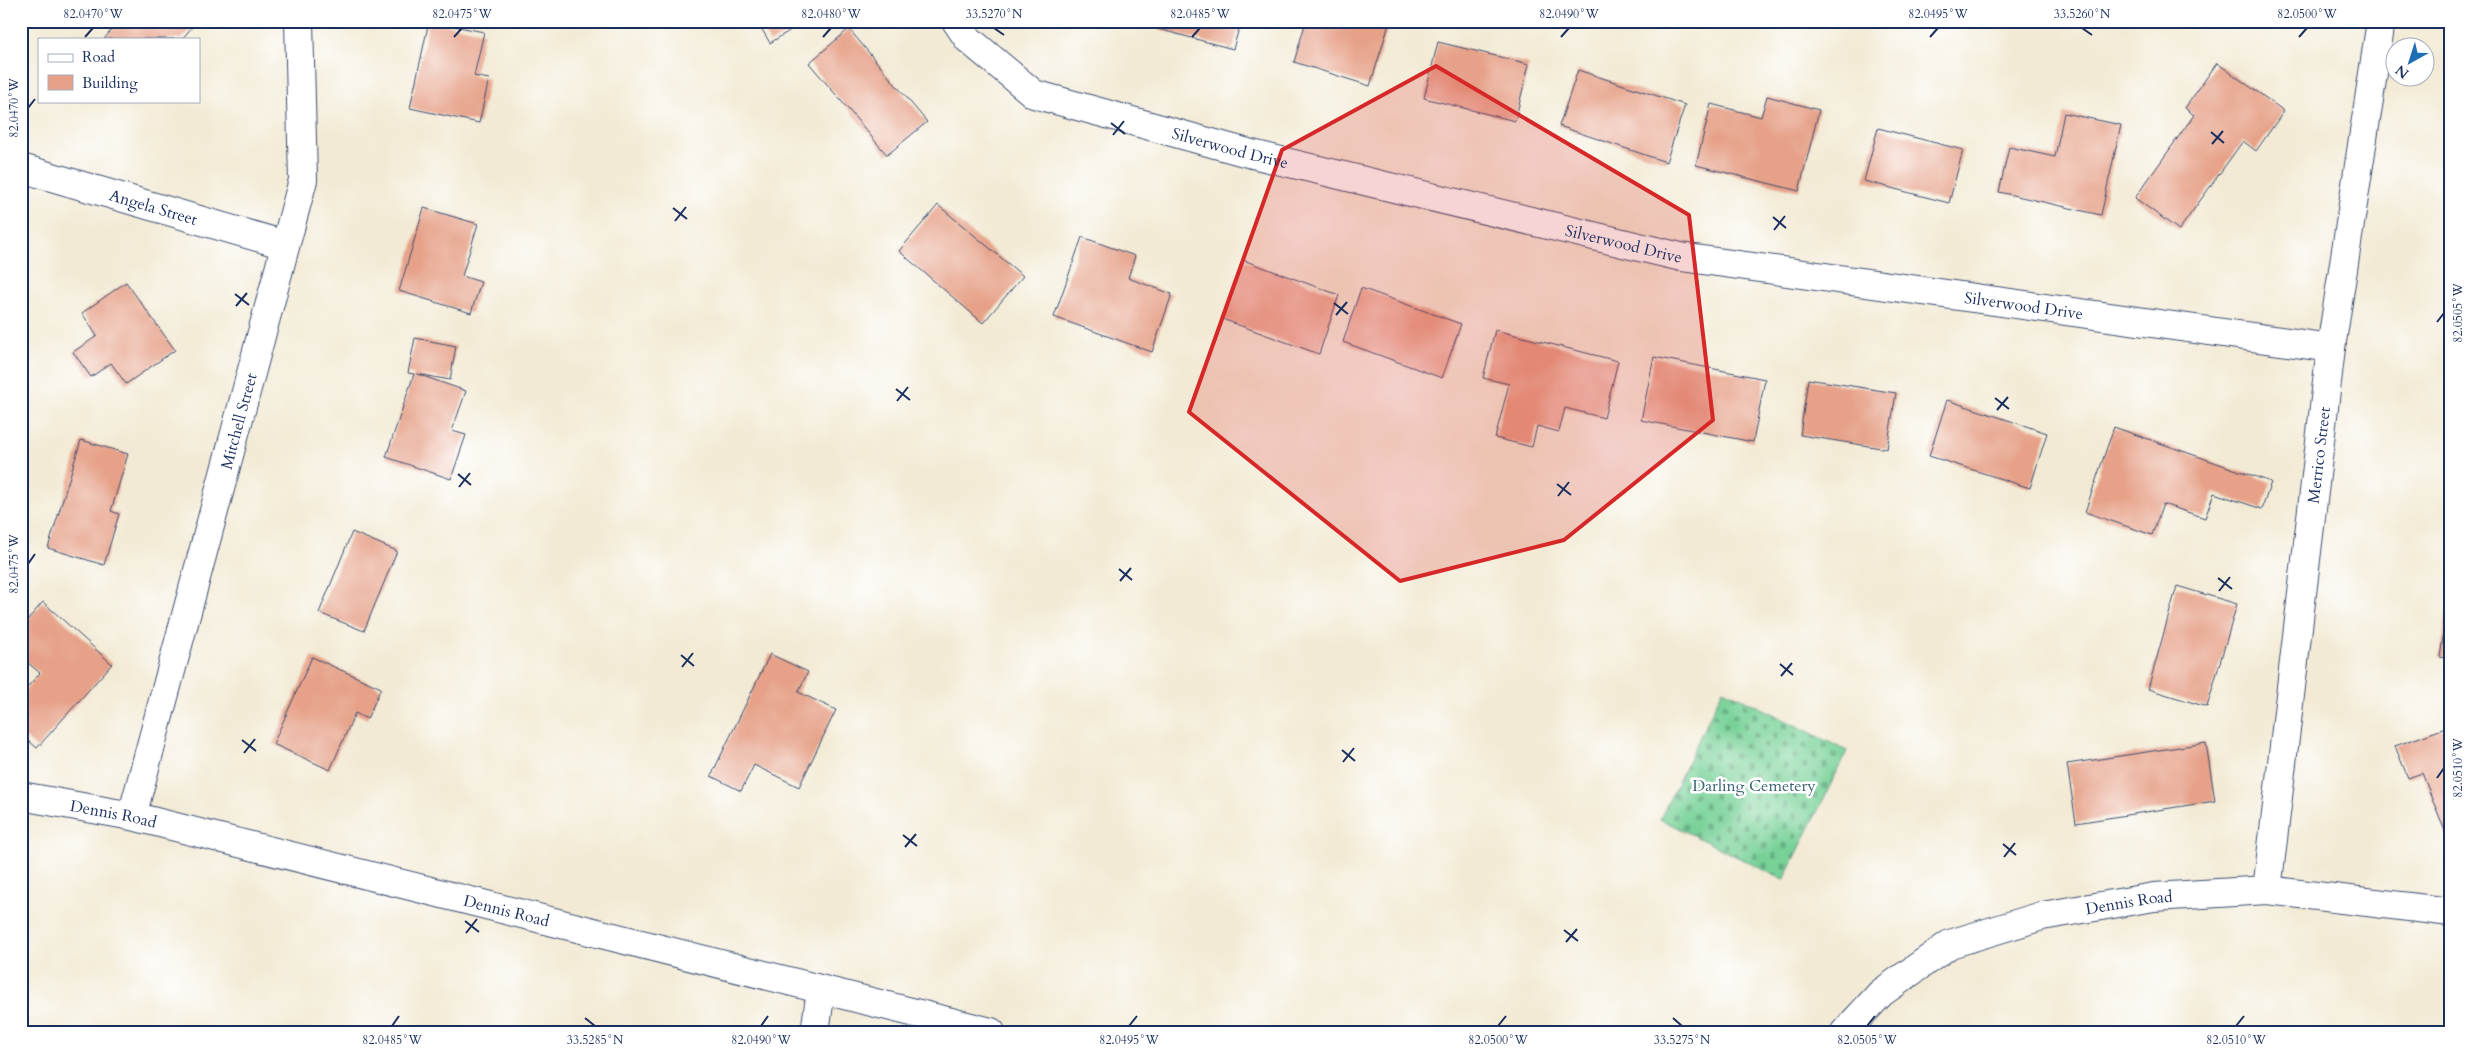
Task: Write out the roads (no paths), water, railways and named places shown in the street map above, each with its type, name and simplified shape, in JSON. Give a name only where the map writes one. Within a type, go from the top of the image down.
[{"type":"street","name":"Mitchell Street","points":[[132,816],[303,180],[299,21]]},
{"type":"street","name":"Silverwood Drive","points":[[956,21],[968,39],[1034,94],[1248,153],[1680,258],[2331,348]]},
{"type":"street","name":"Merrico Street","points":[[2267,890],[2331,348],[2381,21]]},
{"type":"street","name":"Angela Street","points":[[21,168],[285,245]]},
{"type":"street","name":"Dennis Road","points":[[21,796],[132,816],[991,1032]]},
{"type":"street","name":"Dennis Road","points":[[1845,1032],[1881,993],[1950,944],[2042,916],[2154,897],[2267,890],[2451,912]]},
{"type":"street","points":[[815,1032],[821,990]]},
{"type":"park label","name":"Darling Cemetery","points":[[1754,785]]}]
